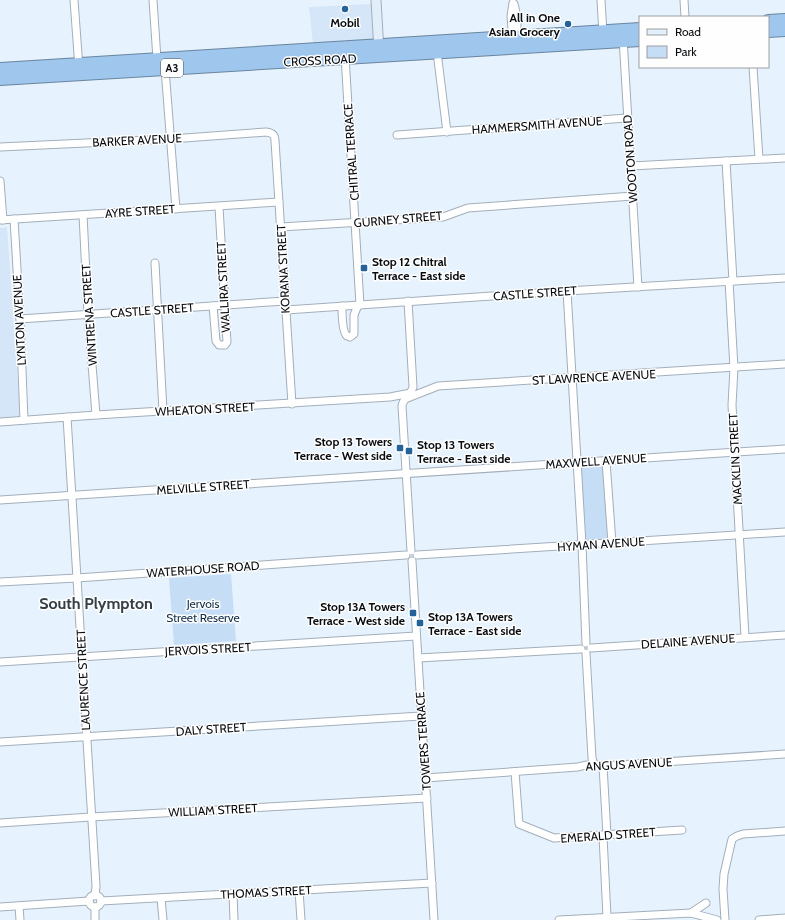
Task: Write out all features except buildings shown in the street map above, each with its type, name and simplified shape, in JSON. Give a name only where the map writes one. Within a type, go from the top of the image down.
[{"type":"highway","points":[[769,21],[785,20]]},
{"type":"highway","name":"CROSS ROAD","points":[[623,36],[639,29]]},
{"type":"highway","points":[[769,32],[785,30]]},
{"type":"highway","name":"CROSS ROAD","points":[[0,79],[157,59],[212,61],[623,36],[639,40]]},
{"type":"highway","name":"CROSS ROAD","points":[[379,51],[437,52],[515,42]]},
{"type":"highway","name":"CROSS ROAD","points":[[0,69],[165,69],[212,61]]},
{"type":"street","points":[[74,0],[79,69]]},
{"type":"street","points":[[153,0],[157,59]]},
{"type":"street","points":[[376,0],[379,51]]},
{"type":"street","points":[[601,0],[603,37]]},
{"type":"street","points":[[684,0],[685,16]]},
{"type":"street","points":[[513,2],[511,16],[515,42]]},
{"type":"street","name":"WOOTON ROAD","points":[[623,36],[638,287]]},
{"type":"street","points":[[437,52],[447,132]]},
{"type":"street","name":"CHITRAL TERRACE","points":[[342,306],[343,328],[347,336],[350,337],[355,331],[354,315],[359,305],[345,53]]},
{"type":"street","points":[[753,68],[759,159]]},
{"type":"street","points":[[165,69],[176,209]]},
{"type":"street","name":"HAMMERSMITH AVENUE","points":[[397,135],[627,118]]},
{"type":"street","name":"BARKER AVENUE","points":[[0,148],[266,132],[273,134]]},
{"type":"street","name":"KORANA STREET","points":[[273,134],[275,137],[292,404]]},
{"type":"street","points":[[631,166],[785,158]]},
{"type":"street","name":"MACKLIN STREET","points":[[726,161],[734,368],[732,405],[745,637]]},
{"type":"street","points":[[0,181],[1,220]]},
{"type":"street","name":"GURNEY STREET","points":[[281,227],[443,217],[468,208],[633,196]]},
{"type":"street","name":"AYRE STREET","points":[[1,220],[279,202]]},
{"type":"street","name":"WALLIRA STREET","points":[[213,306],[216,341],[219,345],[225,345],[227,342],[219,207]]},
{"type":"street","name":"WINTRENA STREET","points":[[83,215],[88,314],[96,415]]},
{"type":"street","name":"LYNTON AVENUE","points":[[14,219],[24,420]]},
{"type":"street","points":[[155,263],[163,411]]},
{"type":"street","name":"CASTLE STREET","points":[[286,310],[567,290],[785,278]]},
{"type":"street","points":[[567,290],[582,545],[592,758],[594,764]]},
{"type":"street","name":"CASTLE STREET","points":[[20,319],[285,301]]},
{"type":"street","points":[[408,301],[413,387],[402,406],[411,554]]},
{"type":"street","name":"ST LAWRENCE AVENUE","points":[[405,399],[438,386],[785,364]]},
{"type":"street","name":"WHEATON STREET","points":[[0,422],[292,404],[390,397],[410,393]]},
{"type":"street","name":"LAURENCE STREET","points":[[67,417],[96,886],[95,896]]},
{"type":"street","name":"MAXWELL AVENUE","points":[[406,474],[785,449]]},
{"type":"street","points":[[606,461],[612,543]]},
{"type":"street","name":"MELVILLE STREET","points":[[0,500],[406,474]]},
{"type":"street","name":"HYMAN AVENUE","points":[[411,554],[785,532]]},
{"type":"street","name":"TOWERS TERRACE","points":[[411,554],[416,559],[412,561],[434,920]]},
{"type":"street","name":"WATERHOUSE ROAD","points":[[0,582],[77,578],[411,554]]},
{"type":"street","name":"DELAINE AVENUE","points":[[418,658],[785,635]]},
{"type":"street","name":"JERVOIS STREET","points":[[0,662],[416,636]]},
{"type":"street","name":"DALY STREET","points":[[0,742],[421,716]]},
{"type":"street","name":"ANGUS AVENUE","points":[[425,778],[578,767],[594,764],[603,766],[785,754]]},
{"type":"street","points":[[603,766],[607,917]]},
{"type":"street","name":"EMERALD STREET","points":[[515,772],[518,824],[554,838],[682,830]]},
{"type":"street","name":"WILLIAM STREET","points":[[0,823],[427,798]]},
{"type":"street","points":[[725,920],[724,874],[732,839],[743,834],[785,831]]},
{"type":"street","name":"THOMAS STREET","points":[[101,901],[432,883]]},
{"type":"street","points":[[299,890],[301,920]]},
{"type":"street","points":[[233,894],[234,920]]},
{"type":"street","points":[[89,901],[90,897],[95,896],[100,898],[100,905],[95,908]]},
{"type":"street","points":[[161,898],[162,920]]},
{"type":"street","points":[[0,907],[89,901]]},
{"type":"street","points":[[89,901],[91,906],[95,908]]},
{"type":"street","points":[[691,913],[706,903]]},
{"type":"street","points":[[19,906],[20,920]]},
{"type":"street","points":[[95,908],[95,920]]},
{"type":"street","points":[[559,920],[691,913],[717,920]]},
{"type":"street","points":[[759,920],[785,918]]},
{"type":"shaded area","points":[[372,4],[372,40],[368,42],[313,44],[309,7]]},
{"type":"shaded area","points":[[7,227],[20,416],[0,418],[0,228]]},
{"type":"green space","points":[[605,461],[611,544],[582,545],[577,463]]},
{"type":"green space","name":"Jervois Street Reserve","points":[[231,574],[236,641],[174,645],[169,578]]},
{"type":"place","name":"Mobil","points":[[345,9]]},
{"type":"place","name":"All in One Asian Grocery","points":[[568,24]]},
{"type":"place","name":"Stop 12 Chitral Terrace - East side","points":[[364,268]]},
{"type":"place","name":"Stop 13 Towers Terrace - West side","points":[[400,448]]},
{"type":"place","name":"Stop 13 Towers Terrace - East side","points":[[409,451]]},
{"type":"place","name":"Stop 13A Towers Terrace - West side","points":[[413,613]]},
{"type":"place","name":"Stop 13A Towers Terrace - East side","points":[[420,623]]},
{"type":"district","name":"South Plympton","points":[[96,603]]}]
